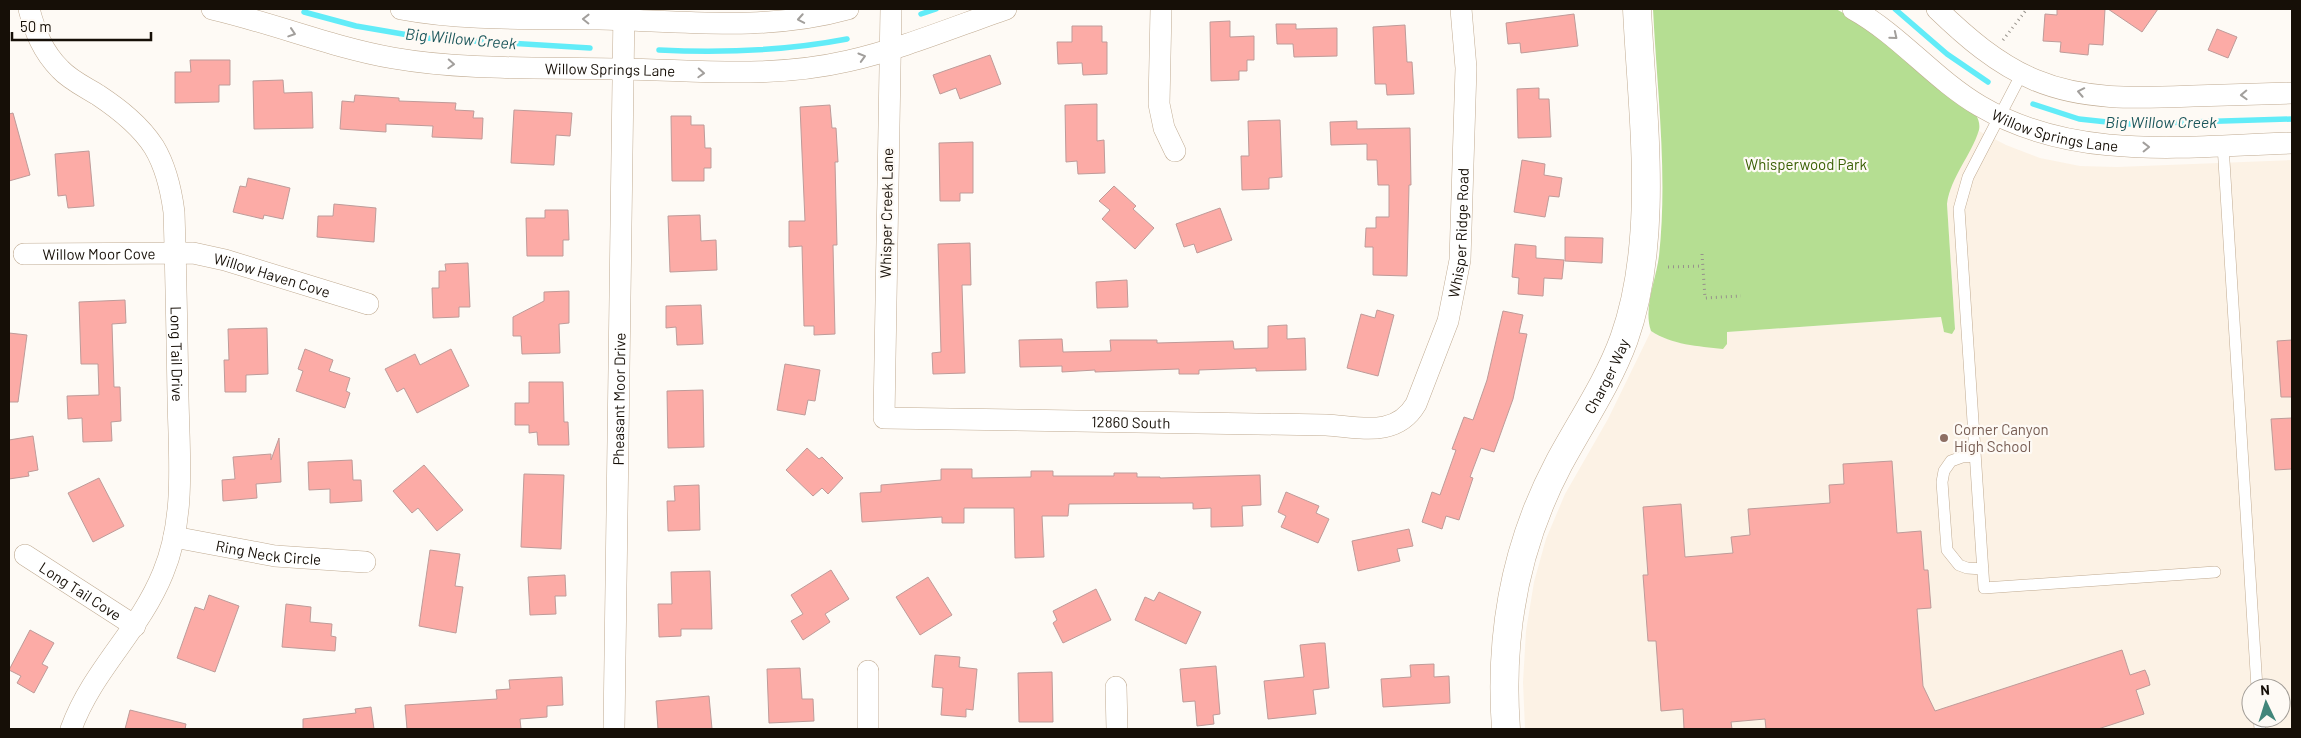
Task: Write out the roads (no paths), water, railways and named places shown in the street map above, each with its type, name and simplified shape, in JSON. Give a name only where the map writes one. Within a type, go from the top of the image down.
[{"type":"street","name":"Long Tail Drive","points":[[29,9],[39,39],[48,56],[61,71],[119,110],[138,127],[153,146],[164,166],[171,189],[175,252],[179,488],[174,536],[163,573],[135,626],[101,670],[87,693],[71,729]]},
{"type":"street","name":"Willow Springs Lane","points":[[212,9],[271,17],[348,49],[395,58],[484,66],[622,69],[720,74],[766,73],[847,62],[1006,9]]},
{"type":"street","points":[[401,9],[462,16],[624,14],[679,23],[770,24],[848,9]]},
{"type":"street","name":"Whisper Creek Lane","points":[[884,418],[890,9]]},
{"type":"street","points":[[1161,9],[1159,104],[1164,128],[1175,150]]},
{"type":"street","name":"Whisper Ridge Road","points":[[1378,428],[1400,422],[1413,410],[1448,322],[1453,302],[1462,240],[1466,68],[1461,9]]},
{"type":"street","name":"Charger Way","points":[[1510,727],[1504,666],[1510,602],[1522,552],[1549,483],[1598,395],[1624,338],[1640,268],[1644,242],[1645,192],[1636,9]]},
{"type":"street","name":"Willow Springs Lane","points":[[1853,9],[1892,34],[1955,90],[2000,116],[2032,130],[2083,143],[2140,147],[2292,143]]},
{"type":"street","points":[[1937,9],[1976,45],[2022,73],[2036,80],[2061,88],[2113,97],[2138,98],[2292,93]]},
{"type":"street","name":"Pheasant Moor Drive","points":[[614,729],[624,14]]},
{"type":"street","name":"Willow Moor Cove","points":[[24,254],[175,252]]},
{"type":"street","name":"Willow Haven Cove","points":[[175,252],[193,253],[225,260],[368,304]]},
{"type":"street","name":"12860 South","points":[[884,418],[1326,425],[1378,428]]},
{"type":"street","name":"Ring Neck Circle","points":[[174,536],[275,556],[365,562]]},
{"type":"street","name":"Long Tail Cove","points":[[26,555],[135,626]]},
{"type":"street","points":[[868,671],[868,729]]},
{"type":"street","points":[[1116,687],[1117,729]]},
{"type":"lane","points":[[2022,73],[1968,177],[1959,209],[1984,588],[2215,572]]},
{"type":"lane","points":[[2223,145],[2256,678]]},
{"type":"lane","points":[[1975,456],[1956,458],[1947,465],[1942,476],[1947,550],[1959,564],[1967,568],[1983,569]]},
{"type":"waterway","name":"Big Willow Creek","points":[[921,14],[936,9]]},
{"type":"waterway","name":"Big Willow Creek","points":[[1895,9],[1947,54],[1988,82]]},
{"type":"waterway","name":"Big Willow Creek","points":[[304,12],[356,26],[426,38],[590,48]]},
{"type":"waterway","name":"Big Willow Creek","points":[[659,50],[777,49],[847,39]]},
{"type":"waterway","name":"Big Willow Creek","points":[[2033,104],[2079,119],[2126,124],[2292,119]]},
{"type":"place","name":"Corner Canyon High School","points":[[1944,438]]},
{"type":"park label","name":"Whisperwood Park","points":[[1806,164]]}]
